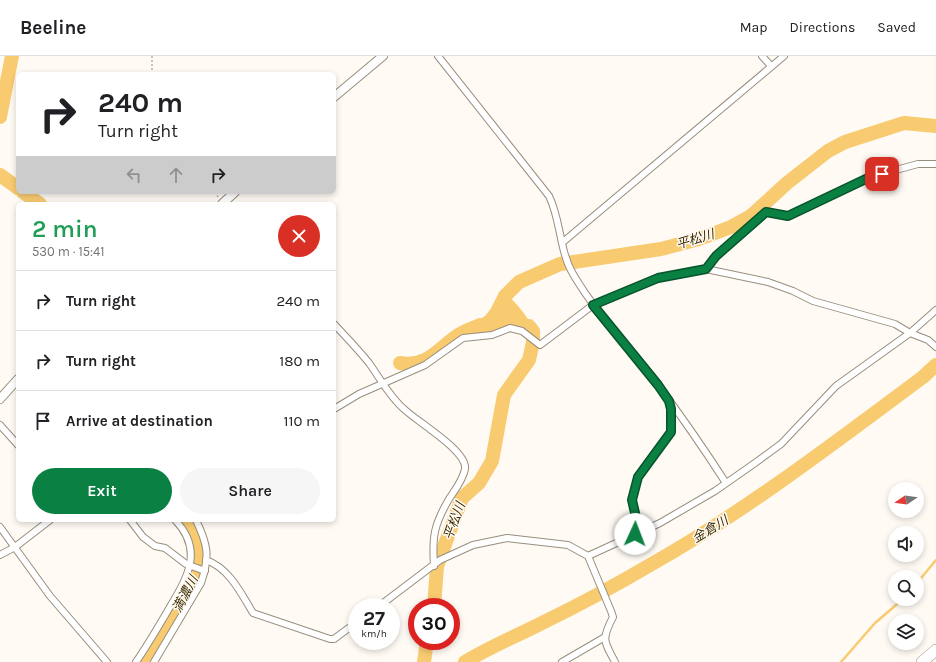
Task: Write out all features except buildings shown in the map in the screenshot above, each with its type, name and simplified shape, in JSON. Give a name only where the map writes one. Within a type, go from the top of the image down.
[{"type":"highway","points":[[922,662],[936,650]]},
{"type":"main road","points":[[336,95],[383,56]]},
{"type":"main road","points":[[225,202],[233,194]]},
{"type":"main road","points":[[0,399],[16,381]]},
{"type":"street","points":[[438,56],[549,196],[556,209],[563,242],[573,273],[593,305],[696,436],[726,482]]},
{"type":"street","points":[[762,56],[771,66]]},
{"type":"street","points":[[563,242],[784,56]]},
{"type":"street","points":[[706,269],[716,256],[766,212],[788,216],[870,177],[918,164],[936,164]]},
{"type":"street","points":[[336,408],[382,383],[425,365],[463,338],[492,335],[510,328],[522,331],[540,345],[593,305],[658,278],[706,269],[768,282],[793,291],[813,301],[895,324],[910,333],[928,340],[936,347]]},
{"type":"street","points":[[588,556],[660,523],[726,482],[781,444],[836,386],[910,333],[936,310]]},
{"type":"street","points":[[336,326],[369,363],[382,383],[404,410],[420,420],[464,459],[465,468],[461,480],[438,518],[433,539],[434,566]]},
{"type":"street","points":[[635,534],[638,526],[632,500],[638,477],[671,432],[671,409],[669,401]]},
{"type":"street","points":[[0,425],[16,443]]},
{"type":"street","points":[[0,555],[15,547],[47,522]]},
{"type":"street","points":[[132,522],[143,537],[155,546],[165,548],[191,567],[205,571]]},
{"type":"street","points":[[136,662],[183,586],[191,567],[190,546],[181,526],[177,522]]},
{"type":"street","points":[[154,662],[201,583],[205,571],[206,542],[197,522]]},
{"type":"street","points":[[0,527],[50,596],[107,662]]},
{"type":"street","points":[[390,598],[440,560],[474,545],[507,538],[568,545],[588,556],[611,611],[613,618],[605,632],[605,638],[615,662]]},
{"type":"street","points":[[206,560],[216,564],[225,573],[240,591],[253,613],[330,639],[334,639],[348,629]]},
{"type":"street","points":[[562,662],[605,638]]},
{"type":"path","points":[[152,56],[152,72]]},
{"type":"shaded area","points":[[504,292],[515,302],[533,326],[540,339],[538,340],[520,328],[485,334],[463,334],[462,331],[485,316]]},
{"type":"waterway","name":"満濃川","points":[[0,117],[12,56]]},
{"type":"waterway","name":"平松川","points":[[498,310],[505,296],[519,282],[560,264],[661,249],[699,239],[731,227],[751,216],[787,183],[828,151],[845,142],[904,123],[936,126]]},
{"type":"waterway","name":"満濃川","points":[[0,175],[16,187]]},
{"type":"waterway","name":"満濃川","points":[[26,194],[37,202]]},
{"type":"waterway","name":"平松川","points":[[400,363],[410,364],[426,359],[460,334],[480,325]]},
{"type":"waterway","name":"平松川","points":[[435,598],[437,566],[462,498],[479,483],[492,461],[504,395],[529,360],[533,342],[533,331],[529,326]]},
{"type":"waterway","name":"金倉川","points":[[465,662],[611,587],[721,522],[789,476],[923,377],[936,365]]},
{"type":"waterway","name":"満濃川","points":[[145,662],[178,612],[186,598],[197,571],[199,560],[197,544],[187,522]]},
{"type":"waterway","points":[[924,575],[936,560]]},
{"type":"waterway","points":[[841,662],[875,623],[895,606]]},
{"type":"waterway","name":"平松川","points":[[424,662],[426,650]]},
{"type":"route","points":[[635,534],[638,526],[632,500],[638,477],[661,448],[671,432],[671,409],[669,401],[658,385],[593,305],[658,278],[682,272],[706,269],[716,256],[766,212],[788,216],[870,177],[882,174]]}]
